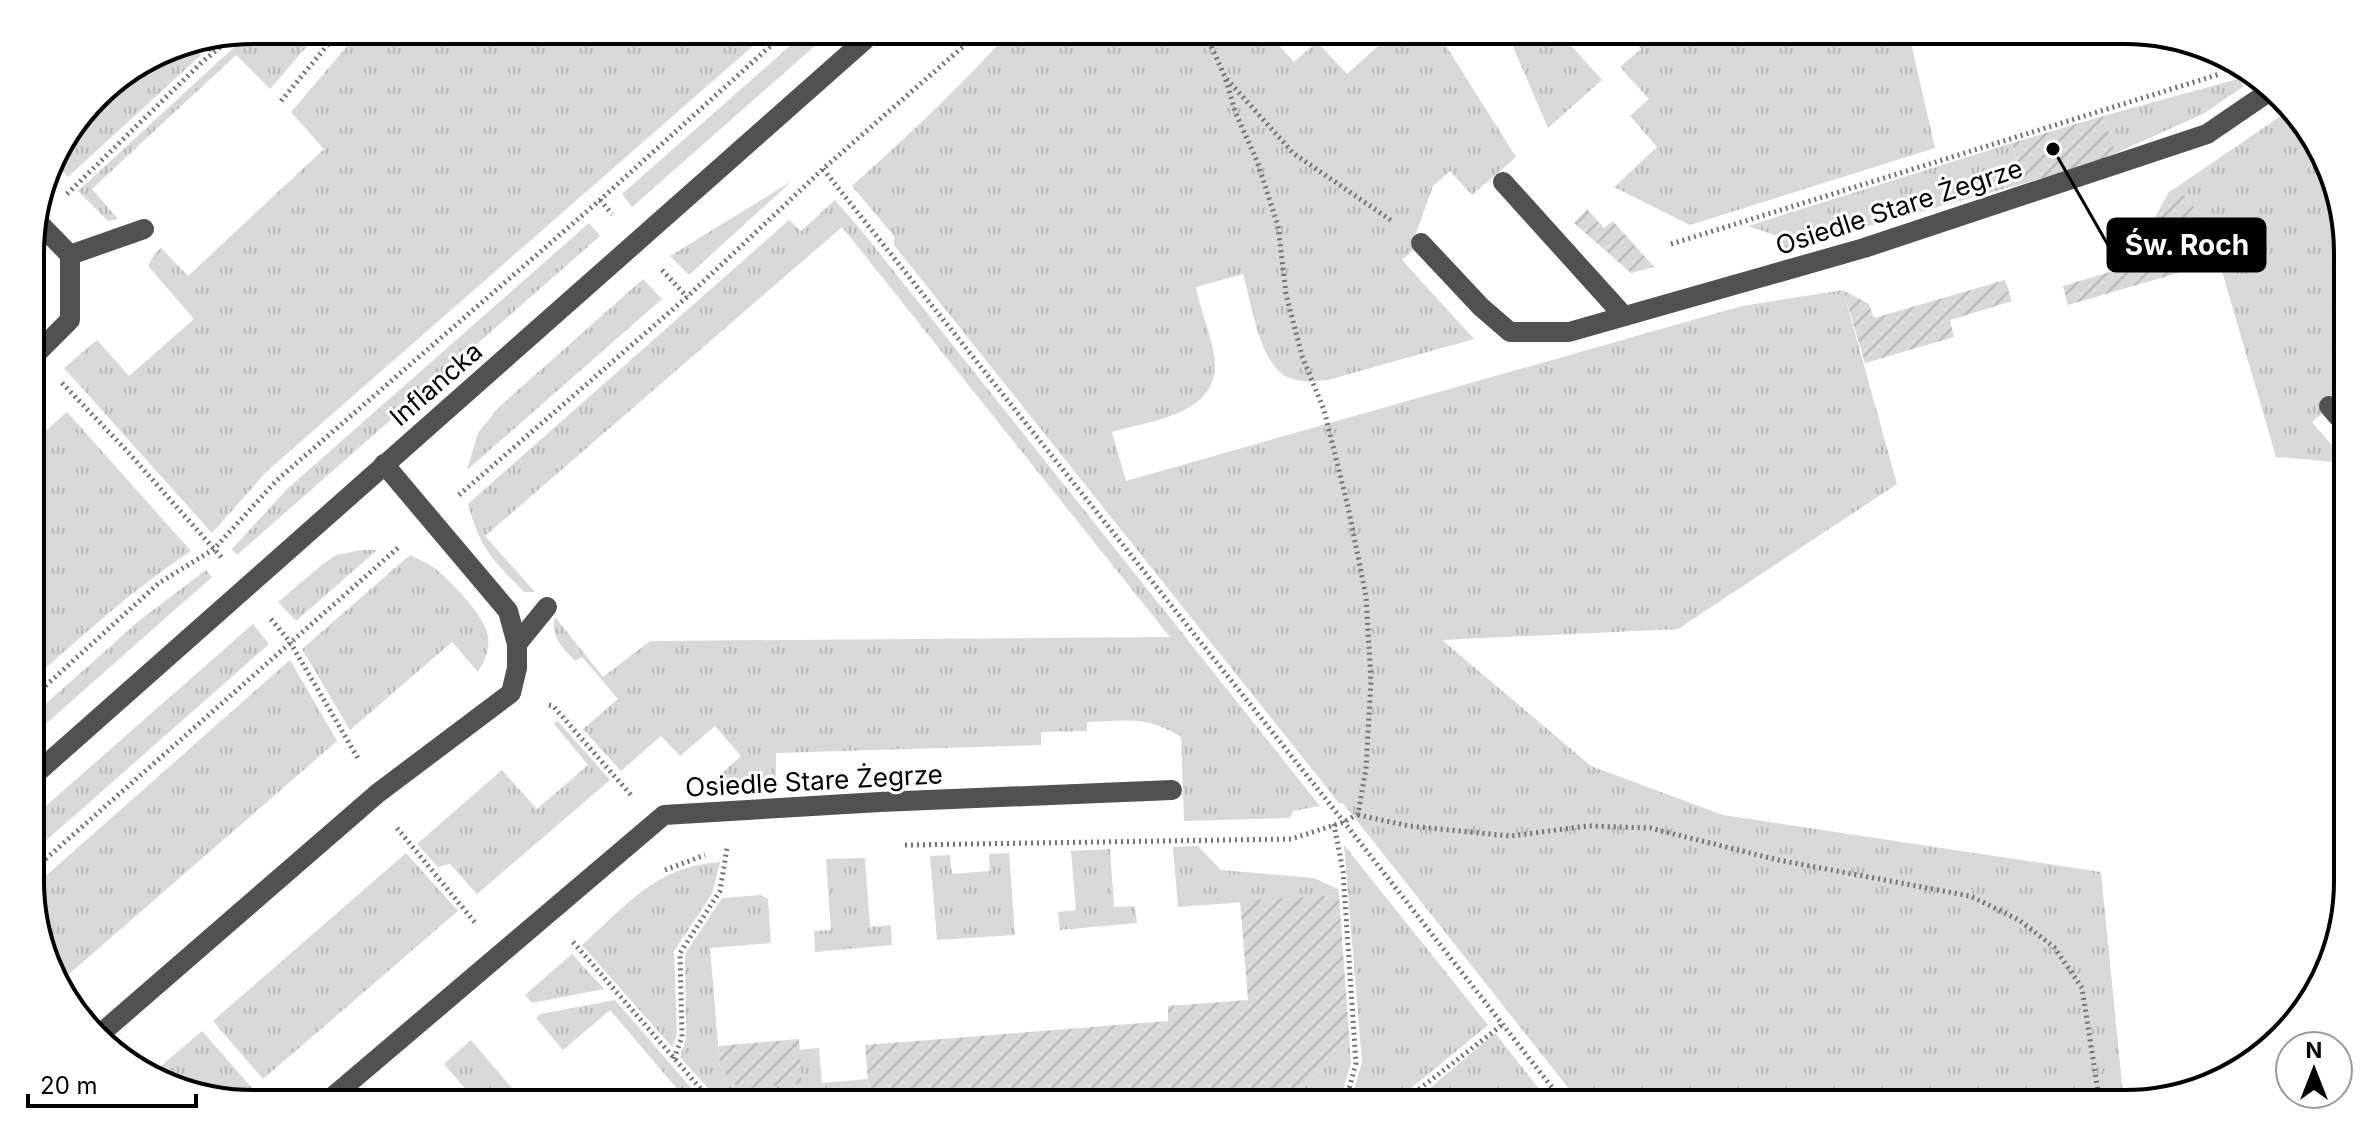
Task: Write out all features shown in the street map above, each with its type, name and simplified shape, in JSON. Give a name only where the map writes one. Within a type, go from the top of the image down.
[{"type":"street","name":"Inflancka","points":[[44,766],[860,44]]},
{"type":"street","name":"Osiedle Stare Żegrze","points":[[1421,243],[1481,307],[1510,332],[1569,332],[1864,248],[2207,134],[2263,96]]},
{"type":"street","points":[[1503,182],[1624,316]]},
{"type":"street","points":[[70,255],[144,229]]},
{"type":"street","points":[[44,346],[70,320],[70,255],[45,230]]},
{"type":"street","points":[[2329,406],[2334,412]]},
{"type":"street","points":[[105,1029],[378,793],[511,693],[517,668],[517,644],[508,611],[384,464]]},
{"type":"street","points":[[517,644],[547,607]]},
{"type":"street","name":"Osiedle Stare Żegrze","points":[[340,1090],[664,815],[1172,790]]},
{"type":"path","points":[[281,101],[328,44]]},
{"type":"path","points":[[44,687],[159,583],[214,549],[277,480],[588,210],[772,44]]},
{"type":"path","points":[[44,860],[687,297],[823,169],[966,44]]},
{"type":"path","points":[[1210,44],[1257,161],[1278,226],[1286,294],[1302,356],[1324,410],[1366,596],[1371,681],[1366,769],[1358,814]]},
{"type":"path","points":[[48,211],[221,47]]},
{"type":"path","points":[[210,49],[214,53]]},
{"type":"path","points":[[1671,244],[2226,72]]},
{"type":"path","points":[[1225,77],[1293,153],[1421,243]]},
{"type":"path","points":[[823,169],[1554,1090]]},
{"type":"path","points":[[658,267],[687,297]]},
{"type":"path","points":[[44,368],[127,451],[214,549],[290,642],[400,833],[462,907]]},
{"type":"path","points":[[511,693],[553,706],[615,776]]},
{"type":"path","points":[[899,845],[1291,839],[1344,822],[1358,814],[1410,826],[1510,836],[1588,826],[1650,828],[1778,860],[1970,896],[2019,920],[2054,947],[2082,988],[2098,1090]]},
{"type":"path","points":[[1334,824],[1343,872],[1356,1063],[1349,1090]]},
{"type":"path","points":[[657,876],[670,867],[727,847],[720,891],[680,953],[682,1037],[674,1059]]},
{"type":"path","points":[[550,912],[574,944],[702,1090]]},
{"type":"path","points":[[574,944],[586,934]]},
{"type":"path","points":[[1418,1090],[1502,1025]]},
{"type":"green space","points":[[253,44],[309,44],[270,89],[236,55],[92,189],[118,219],[108,221],[78,191],[237,45]]},
{"type":"green space","points":[[349,44],[755,44],[267,471],[212,533],[64,368],[97,340],[129,376],[194,319],[148,266],[161,248],[188,276],[324,149],[291,112]]},
{"type":"green space","points":[[792,44],[817,44],[632,207],[622,194]]},
{"type":"green space","points":[[998,44],[1278,44],[1294,62],[1315,44],[1319,44],[1347,74],[1380,44],[1445,44],[1516,157],[1472,195],[1450,171],[1433,186],[1415,236],[1421,243],[1402,260],[1474,339],[1328,380],[1296,380],[1276,368],[1262,344],[1243,274],[1196,287],[1214,354],[1214,374],[1208,390],[1197,402],[1182,411],[1112,432],[1126,481],[1742,306],[1843,290],[1897,484],[1678,629],[1442,640],[1591,766],[1723,815],[2101,872],[2123,1090],[1570,1090],[894,245],[894,236],[852,186],[954,91]]},
{"type":"green space","points":[[1512,44],[1570,44],[1602,80],[1548,128]]},
{"type":"green space","points":[[1637,44],[1911,44],[1935,148],[1690,225],[1614,187],[1657,147],[1630,116],[1649,99],[1620,67],[1641,49]]},
{"type":"green space","points":[[198,52],[201,55],[68,177],[62,170],[72,149],[105,105],[149,72],[186,55]]},
{"type":"green space","points":[[2238,79],[2244,86],[2203,114],[2116,153],[2103,116]]},
{"type":"green space","points":[[2282,115],[2306,149],[2327,199],[2332,226],[2334,404],[2312,422],[2334,448],[2334,462],[2276,457],[2219,261],[2237,259],[2177,187]]},
{"type":"green space","points":[[2103,116],[2116,153],[2022,184],[2012,143]]},
{"type":"green space","points":[[2012,143],[2022,184],[1785,249],[1781,237],[1748,226]]},
{"type":"green space","points":[[792,181],[689,275],[670,256],[683,248]]},
{"type":"green space","points":[[2177,187],[2238,260],[2219,261],[2068,305],[2063,286],[2116,270],[2110,248],[2157,234],[2153,221],[2169,192]]},
{"type":"green space","points":[[835,200],[1320,806],[1293,811],[1290,818],[1184,821],[1181,737],[1146,722],[1087,722],[1087,731],[1041,732],[1041,745],[776,753],[776,781],[711,783],[741,756],[715,726],[680,756],[661,736],[621,771],[583,729],[618,699],[582,657],[575,661],[562,646],[554,630],[555,617],[603,677],[650,641],[1170,637],[842,227],[485,536],[535,592],[524,592],[496,562],[477,532],[468,504],[789,220],[801,231]]},
{"type":"green space","points":[[1587,209],[1604,228],[1613,221],[1654,267],[1631,273],[1574,223]]},
{"type":"green space","points":[[589,223],[600,236],[237,555],[232,549],[287,489]]},
{"type":"green space","points":[[643,279],[662,299],[467,470],[478,433],[498,408]]},
{"type":"green space","points":[[2005,280],[2012,301],[1950,320],[1954,337],[1865,363],[1843,290],[1869,304],[1874,318]]},
{"type":"green space","points":[[67,412],[191,551],[129,597],[44,670],[44,432]]},
{"type":"green space","points":[[377,550],[296,621],[278,602],[336,555]]},
{"type":"green space","points":[[410,555],[440,573],[480,618],[488,636],[486,655],[478,672],[452,642],[350,730],[302,649]]},
{"type":"green space","points":[[206,570],[212,577],[44,725],[44,705],[140,620]]},
{"type":"green space","points":[[253,624],[269,644],[44,842],[44,807]]},
{"type":"green space","points":[[290,660],[337,741],[67,976],[51,935],[44,877]]},
{"type":"green space","points":[[558,721],[610,780],[477,894],[450,864],[438,867],[417,844],[502,770],[537,809],[588,765],[554,724]]},
{"type":"green space","points":[[1344,845],[1488,1025],[1409,1090],[1354,1090],[1362,1062]]},
{"type":"green space","points":[[1198,846],[1221,870],[1314,878],[1338,889],[1339,895],[1178,907],[1173,847]]},
{"type":"green space","points":[[1110,849],[1114,907],[1135,906],[1137,923],[1060,930],[1058,912],[1076,910],[1071,851]]},
{"type":"green space","points":[[406,853],[458,911],[263,1079],[213,1021]]},
{"type":"green space","points":[[1009,853],[1015,935],[937,940],[930,856],[950,855],[952,874],[990,871],[989,854]]},
{"type":"green space","points":[[865,858],[870,927],[891,925],[892,945],[815,952],[814,931],[831,930],[826,859]]},
{"type":"green space","points":[[720,862],[712,894],[674,951],[677,1035],[672,1047],[582,945],[629,902],[660,879],[698,865]]},
{"type":"green space","points":[[761,895],[768,899],[771,943],[710,948],[720,1067],[802,1083],[799,1050],[819,1048],[822,1083],[868,1079],[869,1090],[709,1090],[680,1057],[686,1039],[685,954],[722,898]]},
{"type":"green space","points":[[1339,895],[1350,1047],[1296,1090],[869,1090],[865,1045],[1168,1021],[1168,1006],[1248,1000],[1240,901]]},
{"type":"green space","points":[[572,954],[604,989],[532,1003],[525,995]]},
{"type":"green space","points":[[615,1000],[693,1090],[678,1090],[610,1010],[563,1050],[536,1018],[540,1014]]},
{"type":"green space","points":[[202,1031],[252,1088],[212,1086],[159,1067]]},
{"type":"green space","points":[[1495,1033],[1540,1090],[1428,1090]]},
{"type":"green space","points":[[799,1039],[802,1083],[739,1089],[720,1067],[718,1046]]},
{"type":"green space","points":[[471,1040],[512,1088],[466,1090],[444,1064]]},
{"type":"green space","points":[[1350,1047],[1351,1063],[1343,1090],[1296,1090]]},
{"type":"place","name":"Św. Roch","points":[[2053,149]]}]
